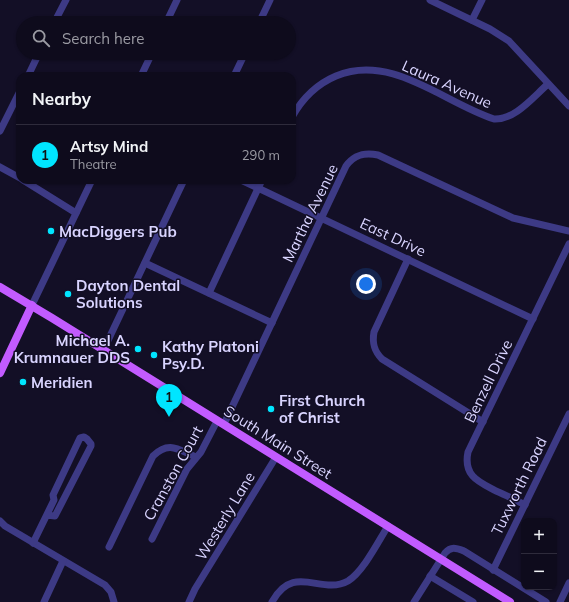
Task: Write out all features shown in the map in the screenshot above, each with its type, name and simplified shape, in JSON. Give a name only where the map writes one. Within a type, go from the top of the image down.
[{"type":"main road","name":"South Main Street","points":[[0,287],[32,305],[103,351],[510,602]]},
{"type":"main road","points":[[0,373],[32,305]]},
{"type":"street","points":[[58,16],[66,0]]},
{"type":"street","points":[[169,16],[177,0]]},
{"type":"street","points":[[262,16],[270,0]]},
{"type":"street","points":[[430,0],[490,29],[509,41],[569,106]]},
{"type":"street","points":[[472,20],[482,0]]},
{"type":"street","points":[[30,72],[36,60]]},
{"type":"street","points":[[143,72],[149,60]]},
{"type":"street","points":[[236,72],[242,60]]},
{"type":"street","name":"Laura Avenue","points":[[296,111],[307,96],[324,82],[341,74],[359,70],[382,71],[402,76],[494,119],[500,120],[511,116],[548,84]]},
{"type":"street","points":[[0,131],[16,99]]},
{"type":"street","name":"Martha Avenue","points":[[221,423],[272,323],[346,166],[359,155],[371,153],[380,156],[490,209],[513,218],[569,231]]},
{"type":"street","points":[[0,166],[16,176]]},
{"type":"street","points":[[29,184],[76,213]]},
{"type":"street","points":[[32,305],[90,184]]},
{"type":"street","points":[[103,351],[182,184]]},
{"type":"street","name":"East Drive","points":[[250,184],[533,319]]},
{"type":"street","points":[[209,293],[260,184]]},
{"type":"street","name":"Benzell Drive","points":[[525,505],[480,483],[473,477],[467,462],[468,452],[569,244]]},
{"type":"street","points":[[408,259],[374,332],[373,339],[375,349],[382,359],[483,422]]},
{"type":"street","points":[[145,263],[272,323]]},
{"type":"street","name":"Tuxworth Road","points":[[493,570],[569,414]]},
{"type":"street","name":"Cranston Court","points":[[152,539],[187,469],[221,423]]},
{"type":"street","points":[[33,542],[54,500],[53,495],[80,438],[84,437],[91,444],[91,446],[55,516],[47,515]]},
{"type":"street","points":[[109,547],[153,456],[160,449],[172,446],[196,457]]},
{"type":"street","name":"Westerly Lane","points":[[189,602],[276,457]]},
{"type":"street","points":[[0,522],[105,585],[111,592],[114,602]]},
{"type":"street","points":[[272,602],[281,590],[291,584],[304,581],[332,586],[339,585],[350,580],[360,570],[388,526]]},
{"type":"street","points":[[414,602],[447,550],[450,548],[456,548],[546,602]]},
{"type":"street","points":[[44,602],[63,560]]},
{"type":"street","points":[[430,576],[473,602]]},
{"type":"street","points":[[560,602],[569,583]]},
{"type":"place","name":"MacDiggers Pub","points":[[51,231]]},
{"type":"place","name":"Dayton Dental Solutions","points":[[68,294]]},
{"type":"place","name":"Michael A. Krumnauer DDS","points":[[138,349]]},
{"type":"place","name":"Kathy Platoni Psy.D.","points":[[154,355]]},
{"type":"place","name":"Meridien","points":[[23,382]]},
{"type":"place","name":"First Church of Christ","points":[[271,409]]},
{"type":"place","name":"Artsy Mind","points":[[169,417]]}]
